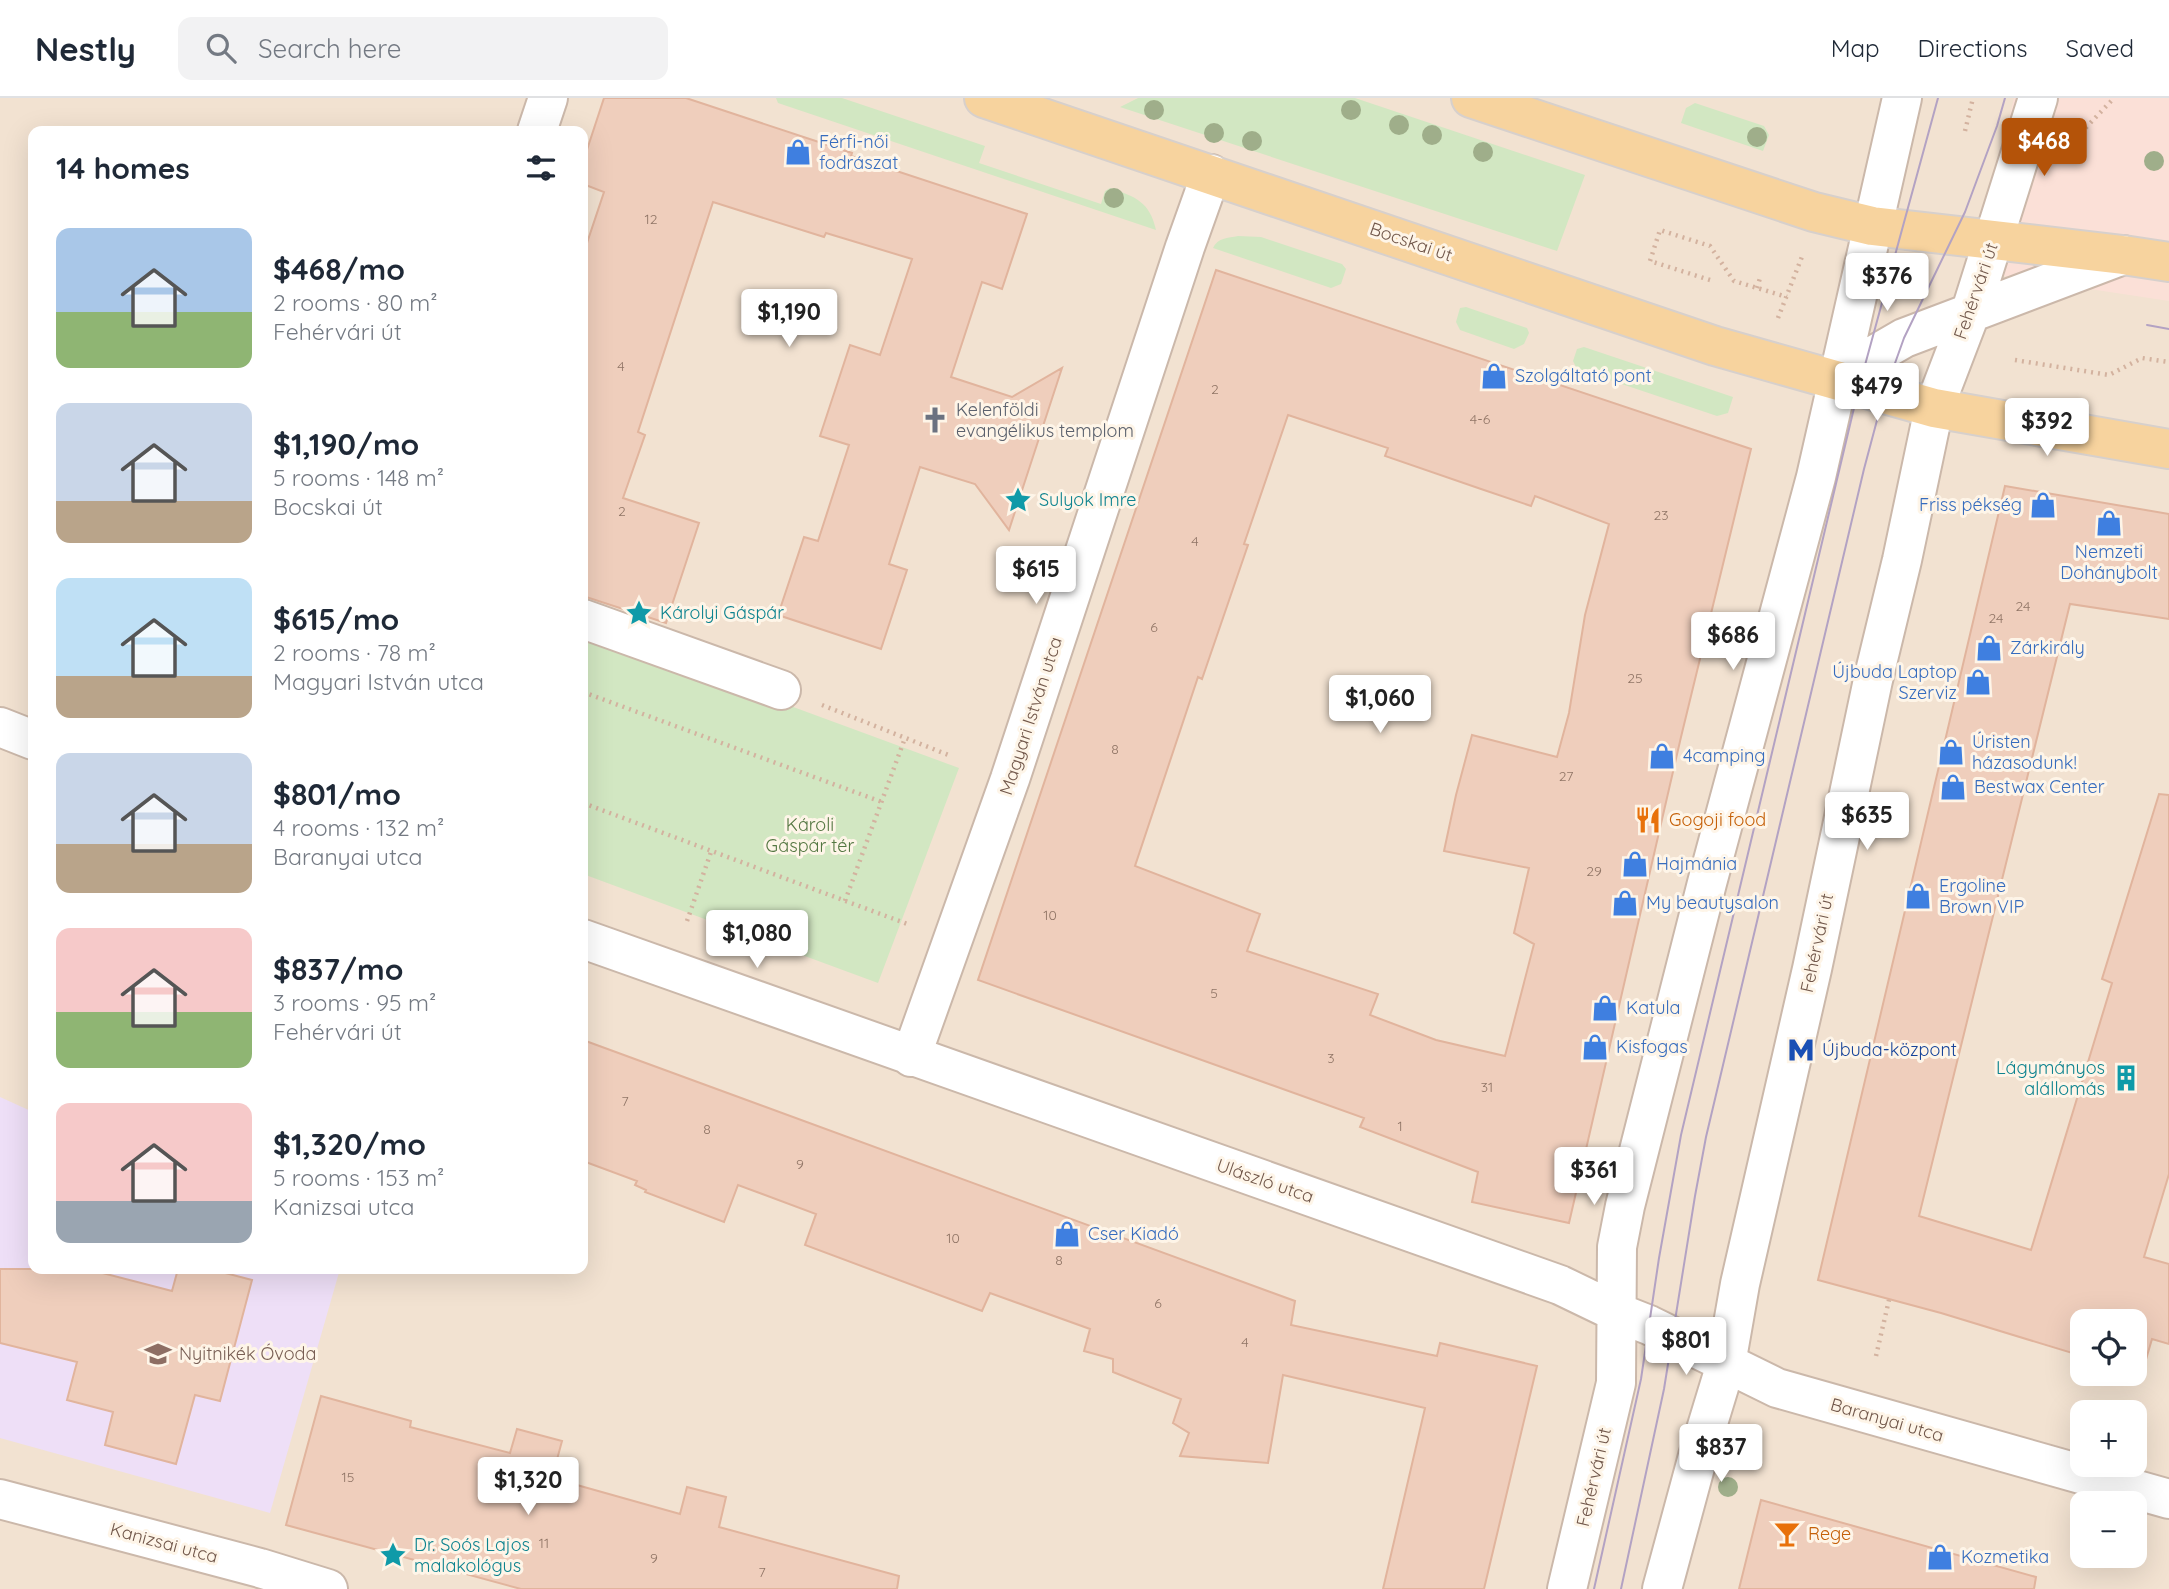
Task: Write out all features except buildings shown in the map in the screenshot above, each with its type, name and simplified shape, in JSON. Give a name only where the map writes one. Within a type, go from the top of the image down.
[{"type":"main road","name":"Bocskai út","points":[[985,98],[1715,346],[1934,408],[2169,449]]},
{"type":"main road","points":[[1471,98],[1814,212],[1872,226],[2169,262]]},
{"type":"street","points":[[539,126],[548,98]]},
{"type":"street","name":"Fehérvári út","points":[[1567,1589],[1616,1383],[1617,1247],[1625,1206],[1707,883],[1816,477],[1902,98]]},
{"type":"street","points":[[1994,240],[2012,98]]},
{"type":"street","name":"Fehérvári út","points":[[1662,1589],[1726,1364],[1740,1284],[1812,969],[1934,408],[1970,314],[2038,98]]},
{"type":"street","name":"Magyari István utca","points":[[911,1056],[1010,779],[1176,274],[1212,174]]},
{"type":"street","points":[[1839,380],[1866,360],[1904,338],[2123,255]]},
{"type":"street","points":[[588,621],[781,690]]},
{"type":"street","points":[[0,727],[28,738]]},
{"type":"street","points":[[588,941],[911,1056]]},
{"type":"street","name":"Ulászló utca","points":[[911,1056],[1547,1281],[1616,1312]]},
{"type":"street","name":"Baranyai utca","points":[[1616,1312],[1649,1325],[1777,1388],[2169,1499]]},
{"type":"street","name":"Kanizsai utca","points":[[0,1499],[260,1568],[328,1589]]},
{"type":"path","points":[[1965,131],[1973,98]]},
{"type":"path","points":[[2075,138],[2114,98]]},
{"type":"path","points":[[1710,281],[1650,261],[1660,230],[1710,246],[1734,281],[1787,297]]},
{"type":"path","points":[[1776,325],[1804,252]]},
{"type":"path","points":[[1757,288],[1760,278]]},
{"type":"path","points":[[2015,360],[2109,375],[2142,358],[2169,362]]},
{"type":"path","points":[[781,690],[951,756]]},
{"type":"path","points":[[588,694],[882,802]]},
{"type":"path","points":[[845,901],[905,738]]},
{"type":"path","points":[[588,805],[910,925]]},
{"type":"path","points":[[687,921],[711,852]]},
{"type":"path","points":[[1876,1356],[1889,1300]]},
{"type":"shaded area","points":[[0,98],[2169,98],[2169,1589],[0,1589]]},
{"type":"shaded area","points":[[2014,98],[2169,98],[2169,301],[1972,271]]},
{"type":"shaded area","name":"Nyitnikék Óvoda","points":[[0,1097],[28,1110],[28,1274],[339,1274],[270,1513],[0,1438]]},
{"type":"green space","points":[[776,98],[842,98],[985,146],[979,163],[1101,204],[1105,191],[1110,188],[1127,194],[1146,207],[1156,230],[778,103]]},
{"type":"green space","points":[[1138,98],[1355,98],[1585,175],[1557,251],[1120,107]]},
{"type":"green space","points":[[1695,103],[1764,126],[1769,135],[1763,151],[1681,123],[1686,108]]},
{"type":"green space","points":[[1238,236],[1261,237],[1342,264],[1346,269],[1341,284],[1331,288],[1213,248],[1220,240]]},
{"type":"green space","points":[[1466,307],[1527,328],[1529,333],[1524,344],[1514,349],[1460,330],[1456,322],[1460,308]]},
{"type":"green space","points":[[1584,347],[1733,397],[1728,413],[1717,416],[1577,369],[1573,361],[1577,349]]},
{"type":"green space","name":"Károli Gáspár tér","points":[[588,635],[674,663],[959,768],[878,983],[588,876]]},
{"type":"tram line","points":[[1594,1589],[1641,1379],[1681,1135],[1859,387],[1938,98]]},
{"type":"tram line","points":[[1621,1589],[1664,1389],[1706,1137],[1864,469],[1884,394],[1904,338],[1965,212],[2005,98]]},
{"type":"tram line","points":[[2147,325],[2169,329]]},
{"type":"place","name":"Férfi-női fodrászat","points":[[798,152]]},
{"type":"place","name":"Szolgáltató pont","points":[[1494,376]]},
{"type":"place","name":"Kelenföldi evangélikus templom","points":[[935,420]]},
{"type":"place","name":"Sulyok Imre","points":[[1018,500]]},
{"type":"place","name":"Friss pékség","points":[[2043,505]]},
{"type":"place","name":"Nemzeti Dohánybolt","points":[[2109,523]]},
{"type":"place","name":"Károlyi Gáspár","points":[[639,613]]},
{"type":"place","name":"Zárkirály","points":[[1989,648]]},
{"type":"place","name":"Újbuda Laptop Szerviz","points":[[1978,682]]},
{"type":"place","name":"Úristen házasodunk!","points":[[1951,752]]},
{"type":"place","name":"4camping","points":[[1662,756]]},
{"type":"place","name":"Bestwax Center","points":[[1953,787]]},
{"type":"place","name":"Gogoji food","points":[[1648,820]]},
{"type":"place","name":"Hajmánia","points":[[1635,864]]},
{"type":"place","name":"Ergoline Brown VIP","points":[[1918,896]]},
{"type":"place","name":"My beautysalon","points":[[1625,903]]},
{"type":"place","name":"Katula","points":[[1605,1008]]},
{"type":"place","name":"Kisfogas","points":[[1595,1047]]},
{"type":"place","name":"Újbuda-központ","points":[[1801,1050]]},
{"type":"place","name":"Lágymányos alállomás","points":[[2126,1078]]},
{"type":"place","name":"Cser Kiadó","points":[[1067,1234]]},
{"type":"place","name":"Nyitnikék Óvoda","points":[[158,1354]]},
{"type":"place","name":"Rege","points":[[1787,1534]]},
{"type":"place","name":"Dr. Soós Lajos malakológus","points":[[393,1555]]},
{"type":"place","name":"Kozmetika","points":[[1940,1557]]}]
